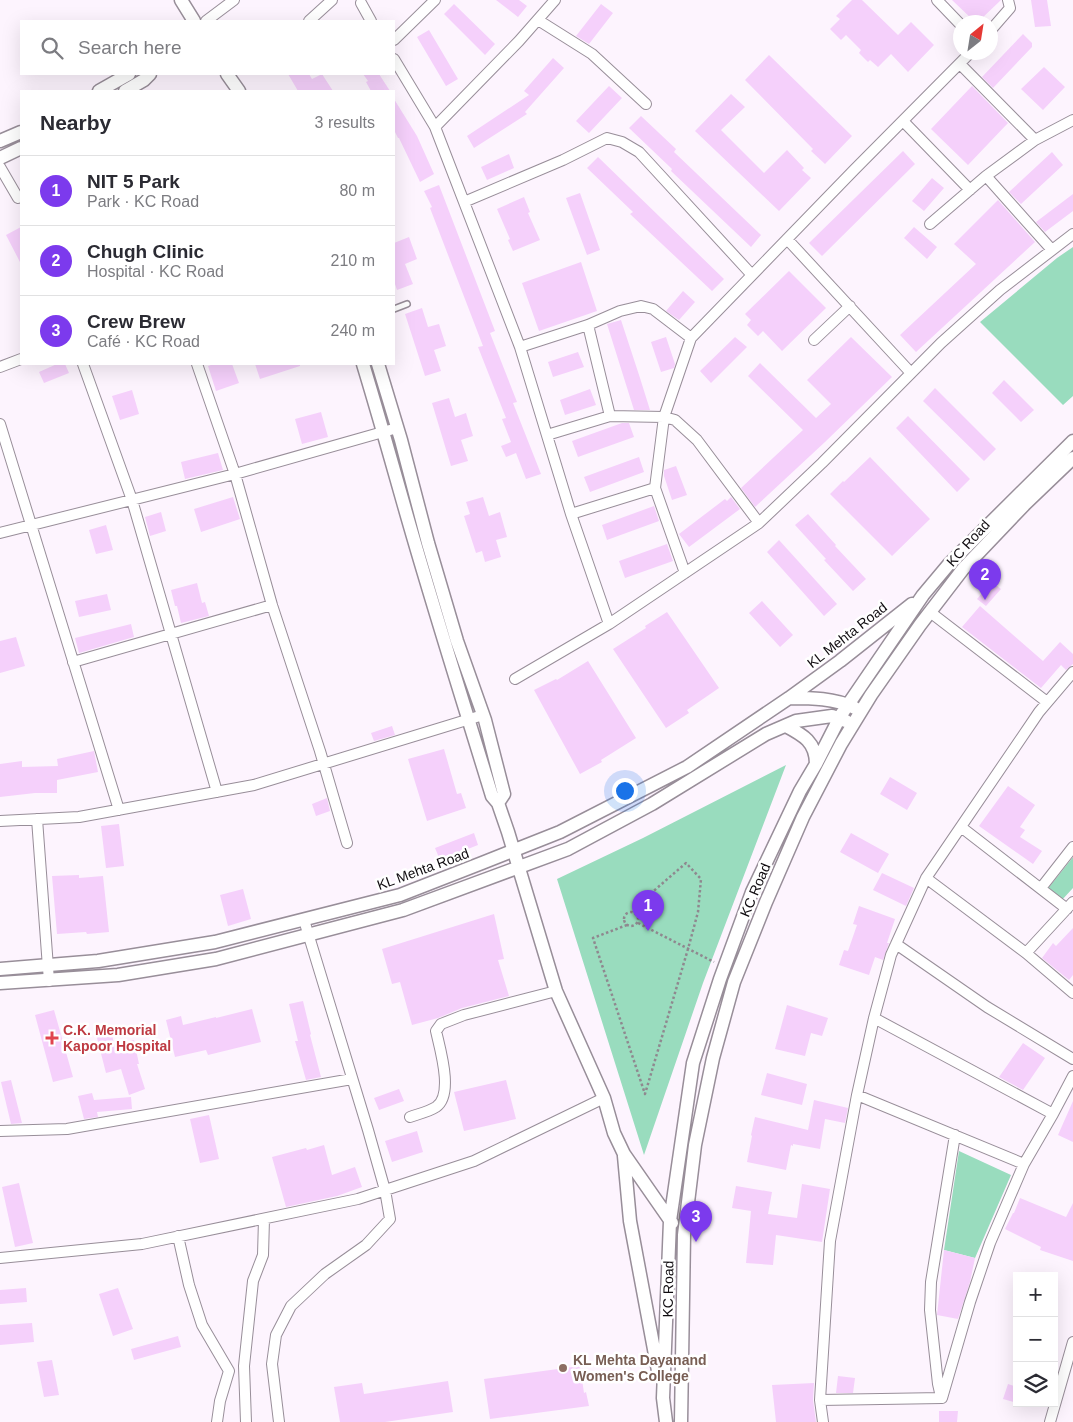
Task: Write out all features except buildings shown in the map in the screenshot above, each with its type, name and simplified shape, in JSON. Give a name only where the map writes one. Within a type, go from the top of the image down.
[{"type":"street","points":[[181,0],[193,20]]},
{"type":"street","points":[[207,20],[234,0]]},
{"type":"street","points":[[310,20],[332,0]]},
{"type":"street","points":[[395,39],[435,0]]},
{"type":"street","points":[[434,127],[520,41],[555,0]]},
{"type":"street","points":[[937,0],[953,17]]},
{"type":"street","points":[[998,22],[1010,8],[1008,0]]},
{"type":"street","points":[[361,3],[370,20]]},
{"type":"street","points":[[538,20],[592,54],[646,104]]},
{"type":"street","points":[[685,573],[655,488],[664,417],[691,338],[964,60]]},
{"type":"street","points":[[395,61],[434,127],[520,348],[571,514],[609,624]]},
{"type":"street","points":[[960,64],[1035,140]]},
{"type":"street","points":[[101,90],[127,75]]},
{"type":"street","points":[[127,90],[149,75]]},
{"type":"street","points":[[232,76],[239,90]]},
{"type":"street","points":[[930,224],[986,176],[1035,140],[1073,120]]},
{"type":"street","points":[[903,121],[970,190]]},
{"type":"street","points":[[0,141],[20,132]]},
{"type":"street","points":[[464,202],[563,160],[607,138],[622,142],[638,152],[752,275]]},
{"type":"street","points":[[0,158],[20,148]]},
{"type":"street","points":[[0,167],[18,198]]},
{"type":"street","points":[[986,176],[1052,250]]},
{"type":"street","points":[[515,679],[609,624],[759,523],[822,463],[941,343],[1000,290],[1073,234]]},
{"type":"street","points":[[787,239],[911,372]]},
{"type":"street","points":[[520,348],[588,325],[620,311],[641,306],[653,309],[691,338]]},
{"type":"street","points":[[814,340],[850,306]]},
{"type":"street","points":[[588,325],[610,416]]},
{"type":"street","points":[[0,367],[20,358]]},
{"type":"street","points":[[83,365],[132,500],[217,792]]},
{"type":"street","points":[[197,365],[235,474],[272,605],[324,764],[347,843]]},
{"type":"street","points":[[363,365],[468,719],[492,796],[498,803],[556,991],[604,1098],[614,1133],[624,1154],[670,1221],[684,1235]]},
{"type":"street","points":[[378,365],[398,428],[433,561],[457,640],[483,715],[504,794],[498,803]]},
{"type":"street","points":[[547,435],[610,416],[664,417],[674,420],[697,440],[759,523]]},
{"type":"street","points":[[0,424],[118,810]]},
{"type":"street","points":[[0,533],[235,474],[398,428]]},
{"type":"street","points":[[663,1398],[670,1221],[694,1063],[724,967],[752,892],[800,791],[840,718],[923,595],[949,564],[1073,441]]},
{"type":"street","name":"KC Road","points":[[681,1422],[684,1235],[695,1145],[713,1058],[734,982],[766,902],[803,817],[871,695],[930,612],[963,570],[1024,505],[1073,458]]},
{"type":"street","points":[[571,514],[655,488]]},
{"type":"street","name":"KL Mehta Road","points":[[0,969],[98,961],[215,942],[400,896],[560,832],[687,767],[840,661],[923,595]]},
{"type":"street","points":[[73,662],[272,605]]},
{"type":"street","points":[[930,612],[1047,702]]},
{"type":"street","points":[[823,1422],[820,1400],[830,1240],[857,1095],[874,1018],[891,955],[926,878],[1038,712],[1073,672]]},
{"type":"street","points":[[789,698],[817,698],[848,705],[861,711]]},
{"type":"street","points":[[0,821],[80,817],[254,785],[483,715]]},
{"type":"street","points":[[0,983],[118,975],[216,959],[403,910],[568,849],[652,804],[766,734],[796,721],[832,716],[853,725]]},
{"type":"street","points":[[786,726],[801,734],[810,742],[816,755],[816,764]]},
{"type":"street","points":[[37,819],[50,981]]},
{"type":"street","points":[[961,827],[1041,888],[1070,906],[1026,953]]},
{"type":"street","points":[[1041,888],[1073,847]]},
{"type":"street","points":[[926,878],[1026,953],[1073,993]]},
{"type":"street","points":[[279,1422],[272,1364],[276,1336],[291,1306],[325,1274],[366,1245],[390,1219],[385,1190],[368,1130],[304,920]]},
{"type":"street","points":[[896,944],[987,1007],[1073,1059]]},
{"type":"street","points":[[410,1117],[437,1106],[444,1095],[445,1078],[436,1031],[441,1024],[464,1015],[556,991]]},
{"type":"street","points":[[874,1018],[1053,1114]]},
{"type":"street","points":[[942,1398],[970,1302],[990,1243],[1024,1164],[1073,1076]]},
{"type":"street","points":[[0,1131],[66,1129],[352,1079]]},
{"type":"street","points":[[857,1095],[1024,1164]]},
{"type":"street","points":[[0,1258],[142,1244],[358,1199],[474,1161],[604,1098]]},
{"type":"street","points":[[942,1398],[938,1384],[930,1310],[931,1282],[955,1135]]},
{"type":"street","points":[[624,1154],[630,1221],[666,1422]]},
{"type":"street","points":[[246,1422],[244,1366],[253,1281],[263,1255],[264,1219]]},
{"type":"street","points":[[178,1236],[189,1285],[202,1325],[229,1371],[220,1401],[217,1422]]},
{"type":"street","points":[[1050,1422],[1073,1342]]},
{"type":"street","points":[[820,1400],[942,1398]]},
{"type":"lane","points":[[395,308],[406,304]]},
{"type":"path","points":[[635,912],[642,902],[686,862],[701,879],[698,912],[645,1094],[593,938],[638,923]]},
{"type":"path","points":[[627,926],[624,921],[624,915],[629,912],[635,912]]},
{"type":"path","points":[[635,912],[638,917],[638,923]]},
{"type":"path","points":[[638,923],[724,967]]},
{"type":"green space","points":[[1073,247],[1073,396],[1063,405],[980,322]]},
{"type":"green space","points":[[786,765],[703,983],[644,1155],[557,879],[643,838]]},
{"type":"green space","points":[[1073,857],[1073,888],[1061,901],[1046,891]]},
{"type":"green space","points":[[959,1151],[1011,1175],[975,1258],[944,1250]]},
{"type":"place","name":"Chugh Clinic","points":[[985,600]]},
{"type":"place","name":"NIT 5 Park","points":[[648,931]]},
{"type":"place","name":"C.K. Memorial Kapoor Hospital","points":[[52,1038]]},
{"type":"place","name":"Crew Brew","points":[[696,1242]]},
{"type":"place","name":"KL Mehta Dayanand Women's College","points":[[563,1368]]}]
